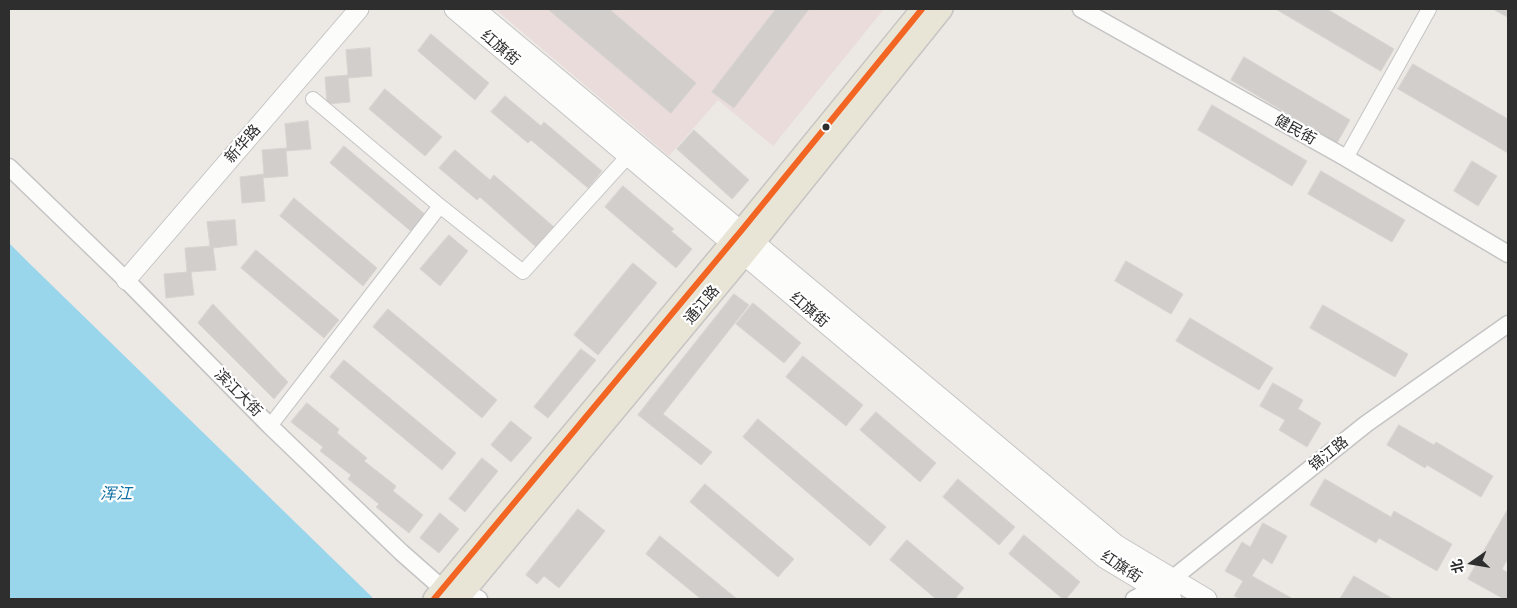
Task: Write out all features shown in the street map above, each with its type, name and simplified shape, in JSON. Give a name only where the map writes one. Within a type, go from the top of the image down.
[{"type":"main road","name":"新华路","points":[[126,280],[359,9]]},
{"type":"main road","name":"红旗街","points":[[454,9],[628,156],[743,243],[1104,558],[1149,594],[1172,599]]},
{"type":"main road","points":[[475,9],[743,243],[1117,545],[1207,599]]},
{"type":"main road","name":"通江路","points":[[743,243],[922,9]]},
{"type":"main road","name":"通江路","points":[[456,596],[743,243],[942,9]]},
{"type":"street","name":"健民街","points":[[1081,9],[1346,158],[1508,254]]},
{"type":"street","points":[[1346,158],[1429,9]]},
{"type":"street","points":[[312,99],[440,206],[523,272],[628,156]]},
{"type":"street","name":"滨江大街","points":[[9,167],[126,280],[270,426],[401,552],[456,596]]},
{"type":"street","points":[[270,426],[440,206]]},
{"type":"street","name":"锦江路","points":[[1134,599],[1149,594],[1172,579],[1366,424],[1508,324]]},
{"type":"shaded area","points":[[495,9],[884,9],[773,146],[718,100],[669,156]]},
{"type":"water","name":"浑江","points":[[9,243],[29,263],[374,599],[9,599]]},
{"type":"building","points":[[548,9],[609,9],[696,83],[671,113]]},
{"type":"building","points":[[776,9],[809,9],[734,108],[712,92]]},
{"type":"building","points":[[1276,9],[1327,9],[1394,49],[1381,71]]},
{"type":"building","points":[[1493,9],[1508,9],[1508,17]]},
{"type":"building","points":[[431,34],[489,83],[475,100],[418,51]]},
{"type":"building","points":[[370,48],[372,76],[348,78],[350,102],[327,104],[325,77],[348,75],[346,50]]},
{"type":"building","points":[[1244,57],[1350,120],[1337,143],[1231,80]]},
{"type":"building","points":[[1413,64],[1508,119],[1508,153],[1398,89]]},
{"type":"building","points":[[385,89],[442,137],[425,156],[369,109]]},
{"type":"building","points":[[505,96],[541,126],[544,122],[602,171],[588,188],[531,140],[528,143],[491,112]]},
{"type":"building","points":[[1212,105],[1307,161],[1292,186],[1198,130]]},
{"type":"building","points":[[308,121],[311,149],[286,151],[288,176],[263,178],[265,201],[242,203],[240,177],[264,174],[262,150],[287,148],[285,124]]},
{"type":"building","points":[[694,130],[749,180],[732,199],[677,149]]},
{"type":"building","points":[[344,146],[427,216],[413,233],[330,163]]},
{"type":"building","points":[[455,150],[490,180],[494,175],[554,227],[536,247],[480,197],[477,200],[439,168]]},
{"type":"building","points":[[1472,161],[1497,176],[1478,206],[1454,191]]},
{"type":"building","points":[[1321,171],[1405,220],[1392,242],[1308,194]]},
{"type":"building","points":[[623,186],[674,229],[671,231],[692,249],[676,268],[605,207]]},
{"type":"building","points":[[294,198],[377,268],[363,286],[280,216]]},
{"type":"building","points":[[235,220],[237,245],[213,248],[216,270],[191,272],[194,295],[166,298],[164,274],[187,272],[185,248],[210,246],[207,222]]},
{"type":"building","points":[[449,235],[468,251],[440,286],[420,269]]},
{"type":"building","points":[[256,250],[339,320],[324,338],[241,268]]},
{"type":"building","points":[[1126,261],[1183,294],[1171,314],[1115,281]]},
{"type":"building","points":[[633,263],[657,283],[598,355],[574,335]]},
{"type":"building","points":[[734,294],[749,305],[663,414],[712,452],[701,465],[638,415]]},
{"type":"building","points":[[753,303],[801,343],[784,363],[736,324]]},
{"type":"building","points":[[213,304],[288,382],[274,399],[198,323]]},
{"type":"building","points":[[1323,305],[1408,354],[1395,377],[1310,328]]},
{"type":"building","points":[[388,309],[497,400],[482,418],[373,327]]},
{"type":"building","points":[[1190,318],[1273,368],[1259,390],[1176,341]]},
{"type":"building","points":[[581,349],[596,360],[548,418],[534,407]]},
{"type":"building","points":[[803,356],[863,405],[846,426],[786,377]]},
{"type":"building","points":[[344,360],[456,453],[442,470],[330,377]]},
{"type":"building","points":[[1273,383],[1303,400],[1298,409],[1321,423],[1307,447],[1279,430],[1285,420],[1260,406]]},
{"type":"building","points":[[307,403],[339,429],[337,433],[367,458],[364,461],[396,486],[393,491],[423,515],[409,533],[376,507],[379,504],[348,479],[351,475],[320,451],[323,447],[291,422]]},
{"type":"building","points":[[876,412],[936,463],[920,482],[860,430]]},
{"type":"building","points":[[758,419],[886,527],[870,546],[743,437]]},
{"type":"building","points":[[511,421],[532,438],[511,462],[491,445]]},
{"type":"building","points":[[1399,425],[1434,445],[1436,442],[1493,476],[1481,497],[1427,465],[1425,468],[1387,445]]},
{"type":"building","points":[[482,458],[498,471],[465,512],[449,499]]},
{"type":"building","points":[[958,479],[1015,527],[999,545],[943,497]]},
{"type":"building","points":[[1325,479],[1391,517],[1394,511],[1452,544],[1437,571],[1379,538],[1376,543],[1310,505]]},
{"type":"building","points":[[705,484],[794,559],[778,577],[690,502]]},
{"type":"building","points":[[578,509],[605,531],[559,588],[544,576],[537,584],[526,575]]},
{"type":"building","points":[[1508,509],[1508,558],[1502,569],[1508,573],[1508,599],[1504,599],[1468,579]]},
{"type":"building","points":[[440,513],[459,529],[439,553],[420,538]]},
{"type":"building","points":[[1263,523],[1287,536],[1272,564],[1263,558],[1252,576],[1293,599],[1241,599],[1234,596],[1243,581],[1225,571],[1242,542],[1250,547]]},
{"type":"building","points":[[1024,535],[1080,582],[1066,599],[1063,599],[1009,554]]},
{"type":"building","points":[[660,536],[737,599],[701,599],[646,554]]},
{"type":"building","points":[[907,540],[964,588],[955,599],[936,599],[890,560]]},
{"type":"building","points":[[1354,576],[1393,599],[1340,599]]},
{"type":"transit line","points":[[434,599],[741,231],[922,9]]}]
